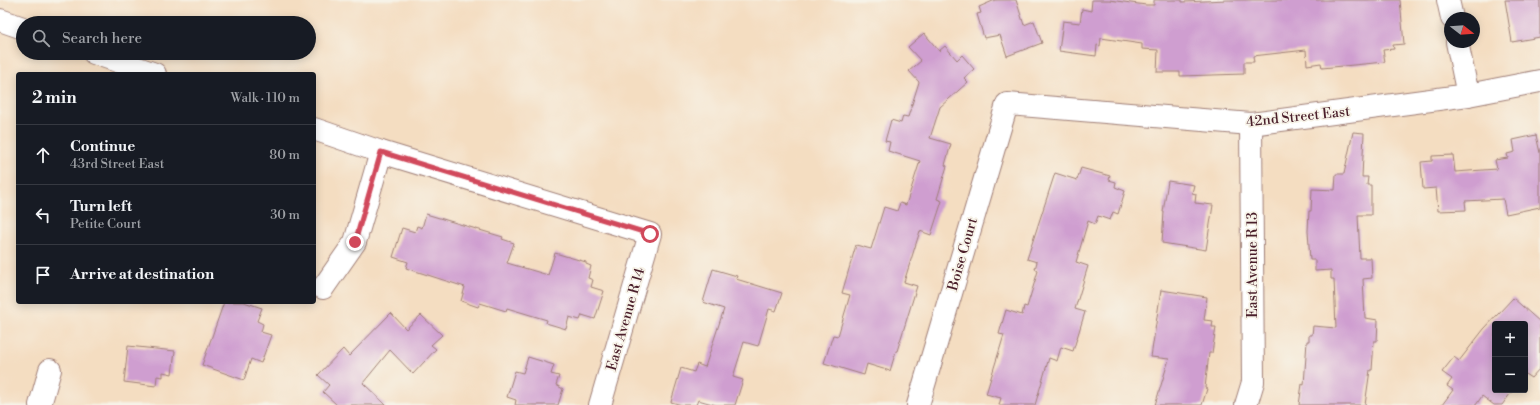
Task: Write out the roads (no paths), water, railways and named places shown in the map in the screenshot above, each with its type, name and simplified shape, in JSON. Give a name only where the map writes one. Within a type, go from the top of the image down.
[{"type":"street","points":[[1448,0],[1451,12]]},
{"type":"street","points":[[0,20],[16,26]]},
{"type":"street","points":[[1458,48],[1468,94]]},
{"type":"street","points":[[114,60],[149,72]]},
{"type":"street","name":"42nd Street East","points":[[1007,104],[1251,124],[1468,94],[1540,81]]},
{"type":"street","name":"Boise Court","points":[[918,405],[1007,104]]},
{"type":"street","name":"East Avenue R 13","points":[[1246,405],[1253,382],[1251,124]]},
{"type":"street","points":[[316,130],[381,152],[355,242],[323,288]]},
{"type":"street","name":"East Avenue R 14","points":[[381,152],[650,234],[600,405]]},
{"type":"street","points":[[40,405],[50,370]]}]
